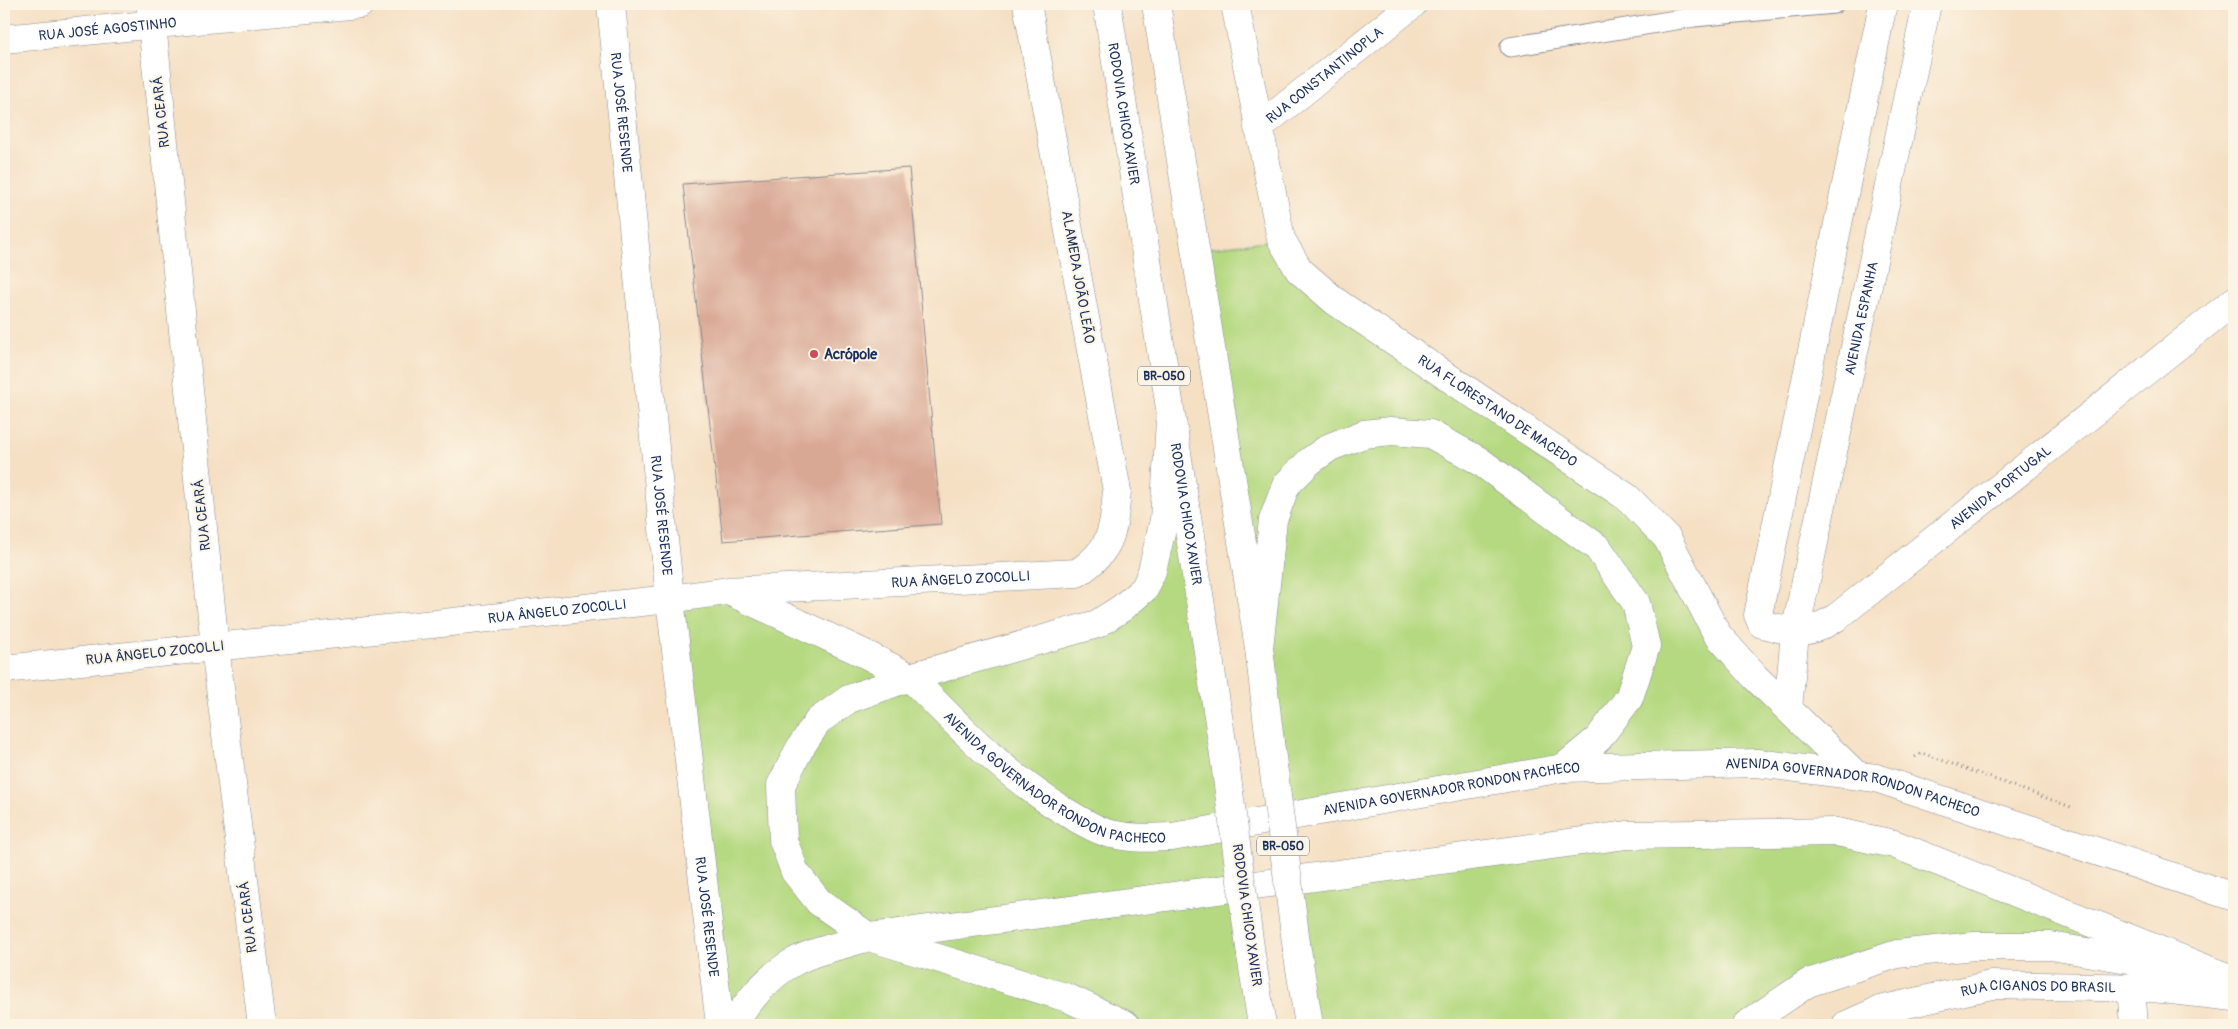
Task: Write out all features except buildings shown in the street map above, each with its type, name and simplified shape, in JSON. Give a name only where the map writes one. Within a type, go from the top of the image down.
[{"type":"main road","name":"RUA JOSÉ AGOSTINHO","points":[[4,39],[151,15],[360,4]]},
{"type":"main road","name":"RUA JOSÉ RESENDE","points":[[611,4],[670,599],[720,1025]]},
{"type":"main road","name":"ALAMEDA JOÃO LEÃO","points":[[1027,4],[1117,491],[1113,528],[1104,550]]},
{"type":"main road","name":"RODOVIA CHICO XAVIER","points":[[1107,4],[1170,420],[1223,748],[1262,1025]]},
{"type":"main road","name":"BR-050","points":[[1156,4],[1259,648],[1297,950],[1309,1025]]},
{"type":"main road","name":"RUA FLORESTANO DE MACEDO","points":[[1235,4],[1281,239],[1299,270],[1336,302],[1628,498],[1667,538],[1718,634],[1755,677],[1855,774]]},
{"type":"main road","name":"RUA CONSTANTINOPLA","points":[[1258,128],[1413,4]]},
{"type":"main road","points":[[1795,633],[1762,624],[1758,615],[1883,4]]},
{"type":"main road","name":"AVENIDA ESPANHA","points":[[1788,709],[1795,633],[1927,4]]},
{"type":"main road","name":"RUA CEARÁ","points":[[151,15],[215,647],[262,1025]]},
{"type":"main road","name":"AVENIDA PORTUGAL","points":[[1795,633],[1814,629],[1837,617],[2234,301]]},
{"type":"main road","points":[[1126,1025],[1068,998],[870,937],[819,902],[795,872],[784,840],[781,785],[800,748],[818,720],[849,699],[910,678],[1097,624],[1122,608],[1145,588],[1152,570],[1164,520],[1170,420]]},
{"type":"main road","points":[[1259,648],[1273,520],[1286,485],[1310,460],[1330,447],[1364,434],[1391,431],[1430,434],[1478,460],[1598,548],[1636,603],[1646,646],[1628,698],[1598,738],[1563,768]]},
{"type":"main road","name":"RUA ÂNGELO ZOCOLLI","points":[[4,669],[670,599],[728,590],[1077,573],[1090,565],[1104,550]]},
{"type":"main road","name":"AVENIDA GOVERNADOR RONDON PACHECO","points":[[728,590],[863,653],[910,678],[971,738],[1004,767],[1052,804],[1109,834],[1143,839],[1172,837],[1563,768],[1757,763],[1876,778],[2234,897]]},
{"type":"main road","points":[[734,1025],[748,1004],[774,977],[792,963],[870,937],[1627,835],[1837,832],[1894,844],[2230,984]]},
{"type":"main road","points":[[1746,1025],[1808,983],[1898,954],[1974,946],[2051,946],[2230,984]]},
{"type":"main road","name":"RUA CIGANOS DO BRASIL","points":[[1846,1025],[1880,1010],[1991,985],[2131,987],[2182,990],[2230,984]]},
{"type":"main road","points":[[2131,987],[2134,1025]]},
{"type":"lane","points":[[1510,47],[1694,17],[1834,4]]},
{"type":"green space","points":[[1281,239],[1299,270],[1628,498],[1717,634],[1855,774],[1563,768],[1279,817],[1195,250]]},
{"type":"green space","points":[[1170,420],[1262,1025],[720,1025],[670,599],[728,591],[910,677],[1097,624],[1145,588]]},
{"type":"green space","points":[[1837,832],[2222,975],[2051,946],[1897,954],[1746,1025],[1309,1025],[1287,877],[1627,835]]},
{"type":"place","name":"Acrópole","points":[[814,354]]}]
